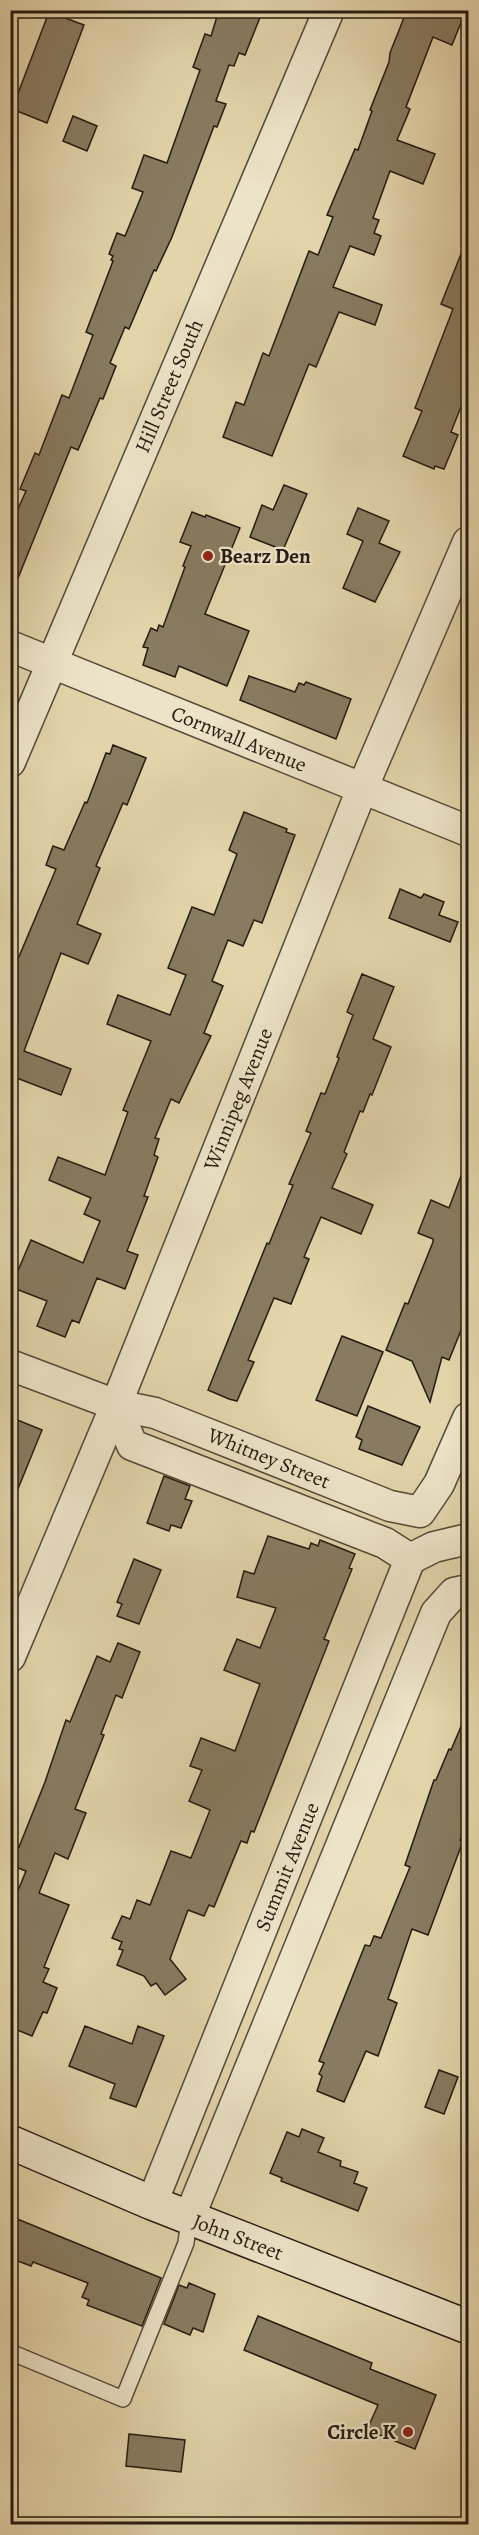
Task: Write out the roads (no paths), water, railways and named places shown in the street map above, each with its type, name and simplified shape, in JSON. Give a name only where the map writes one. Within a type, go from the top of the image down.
[{"type":"street","name":"Hill Street South","points":[[10,762],[329,10]]},
{"type":"street","name":"Winnipeg Avenue","points":[[10,1657],[116,1405],[362,789],[468,542]]},
{"type":"street","name":"Cornwall Avenue","points":[[10,646],[468,831]]},
{"type":"street","name":"Whitney Street","points":[[10,1365],[116,1405],[155,1413],[390,1506],[420,1512],[439,1484],[468,1418]]},
{"type":"street","name":"Whitney Street","points":[[116,1405],[132,1445],[385,1543],[410,1559]]},
{"type":"street","points":[[410,1559],[434,1547],[468,1539]]},
{"type":"street","name":"Summit Avenue","points":[[152,2203],[410,1559]]},
{"type":"street","name":"Summit Avenue","points":[[189,2218],[436,1613],[461,1591]]},
{"type":"street","name":"John Street","points":[[10,2142],[189,2218],[468,2327]]},
{"type":"lane","points":[[10,2352],[123,2399],[186,2243],[189,2218]]},
{"type":"place","name":"Bearz Den","points":[[208,556]]},
{"type":"place","name":"Circle K","points":[[408,2432]]}]
